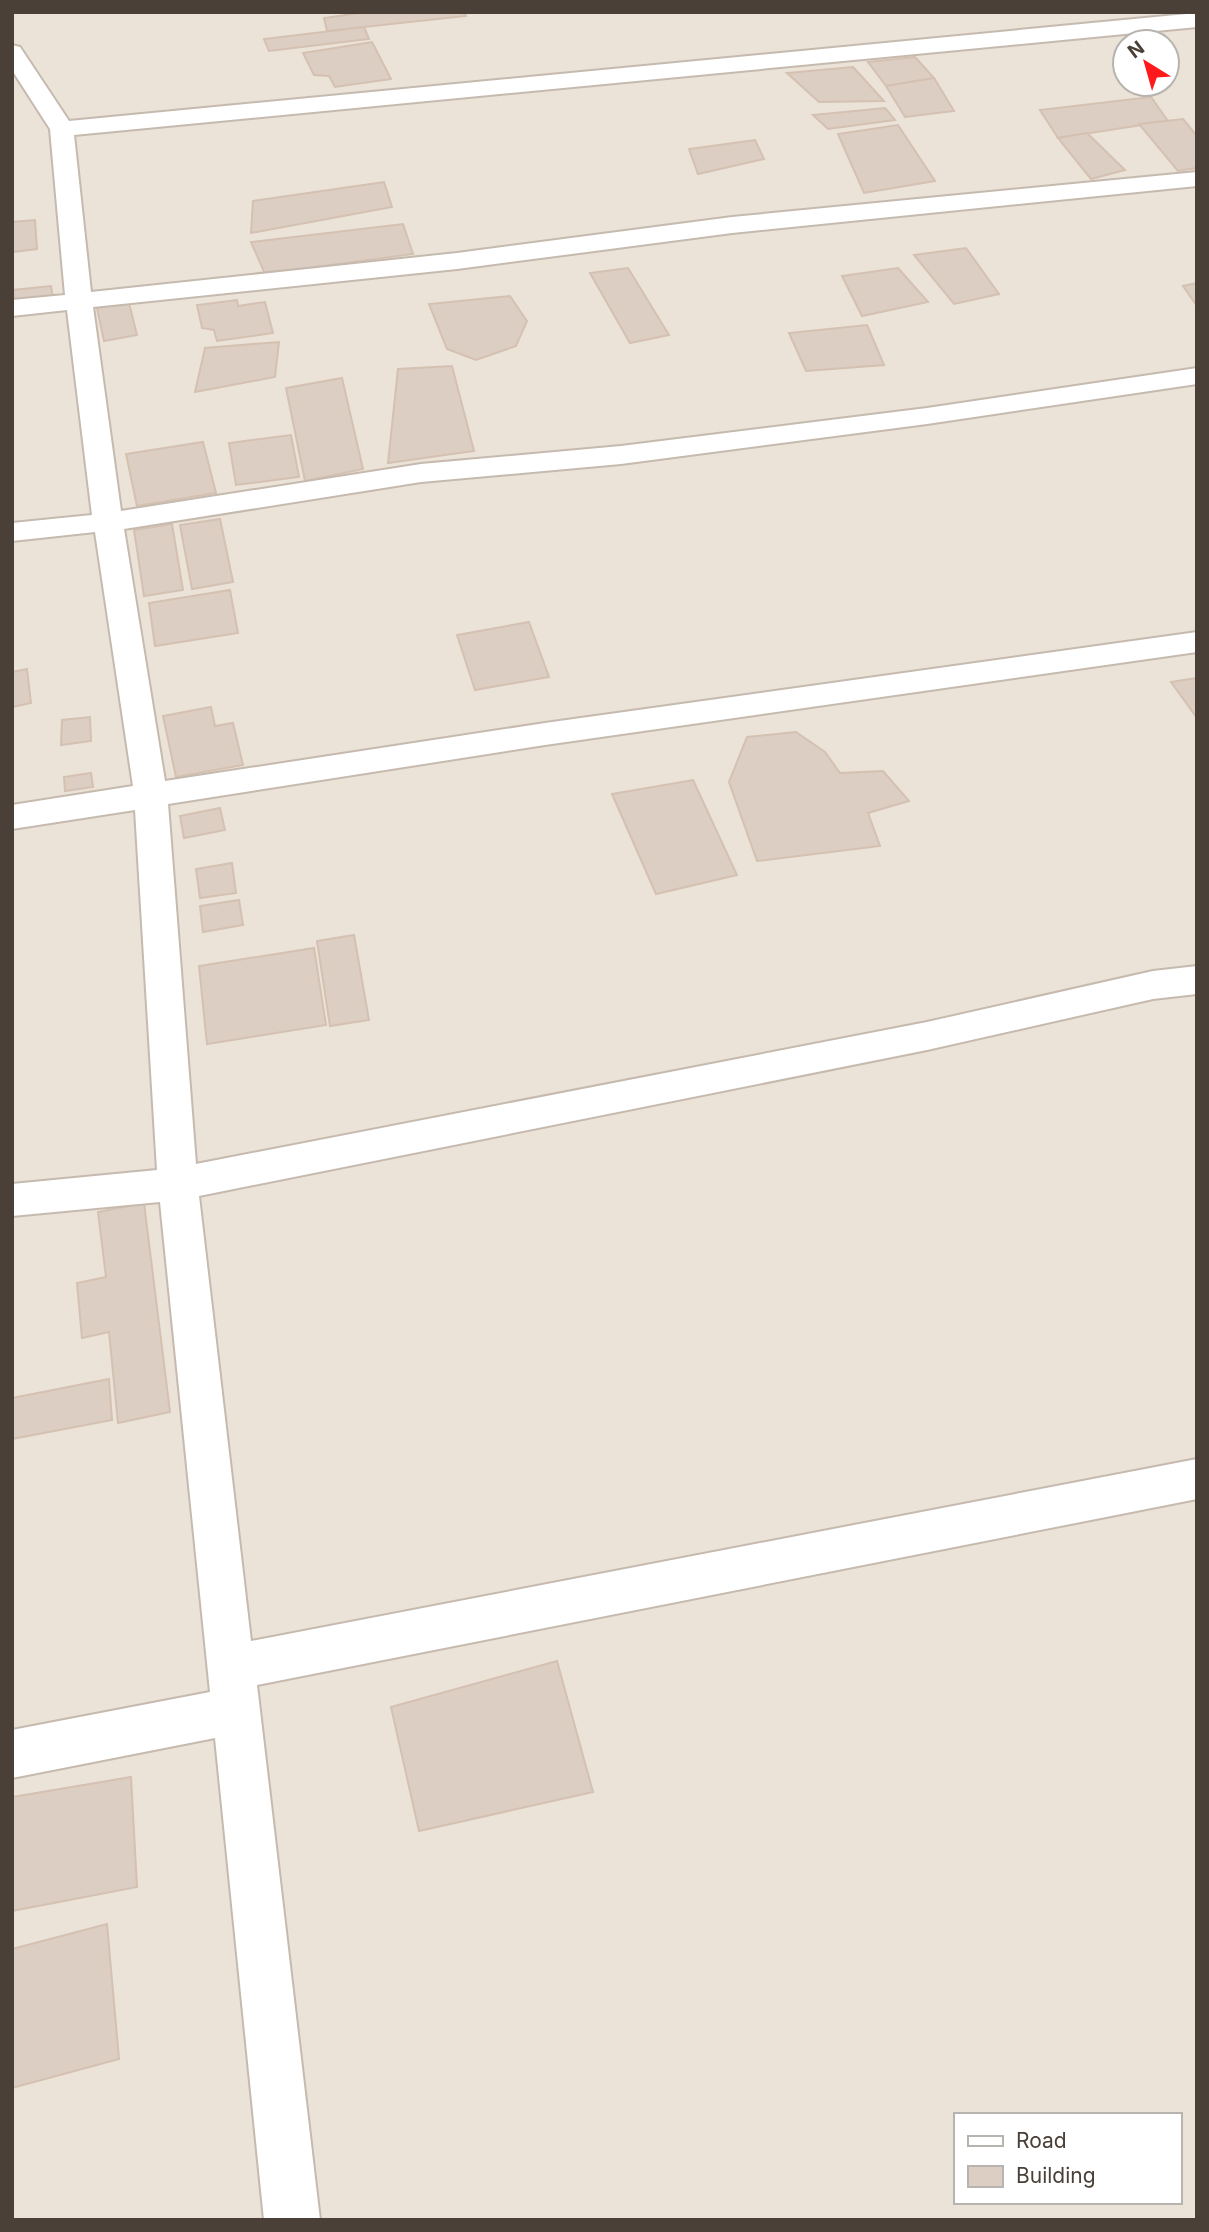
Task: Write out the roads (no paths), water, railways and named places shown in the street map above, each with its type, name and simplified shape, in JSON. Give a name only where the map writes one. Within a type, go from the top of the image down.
[{"type":"street","points":[[62,129],[1197,20]]},
{"type":"street","points":[[12,52],[62,129],[79,300],[108,522],[150,796],[178,1184],[292,2220]]},
{"type":"street","points":[[12,309],[457,261],[732,225],[1197,179]]},
{"type":"street","points":[[12,532],[108,522],[421,473],[661,450],[927,416],[1197,376]]},
{"type":"street","points":[[12,817],[887,684],[1197,642]]},
{"type":"street","points":[[12,1200],[178,1184],[927,1036],[1153,985],[1197,980]]},
{"type":"street","points":[[12,1754],[234,1688],[1197,1479]]}]
